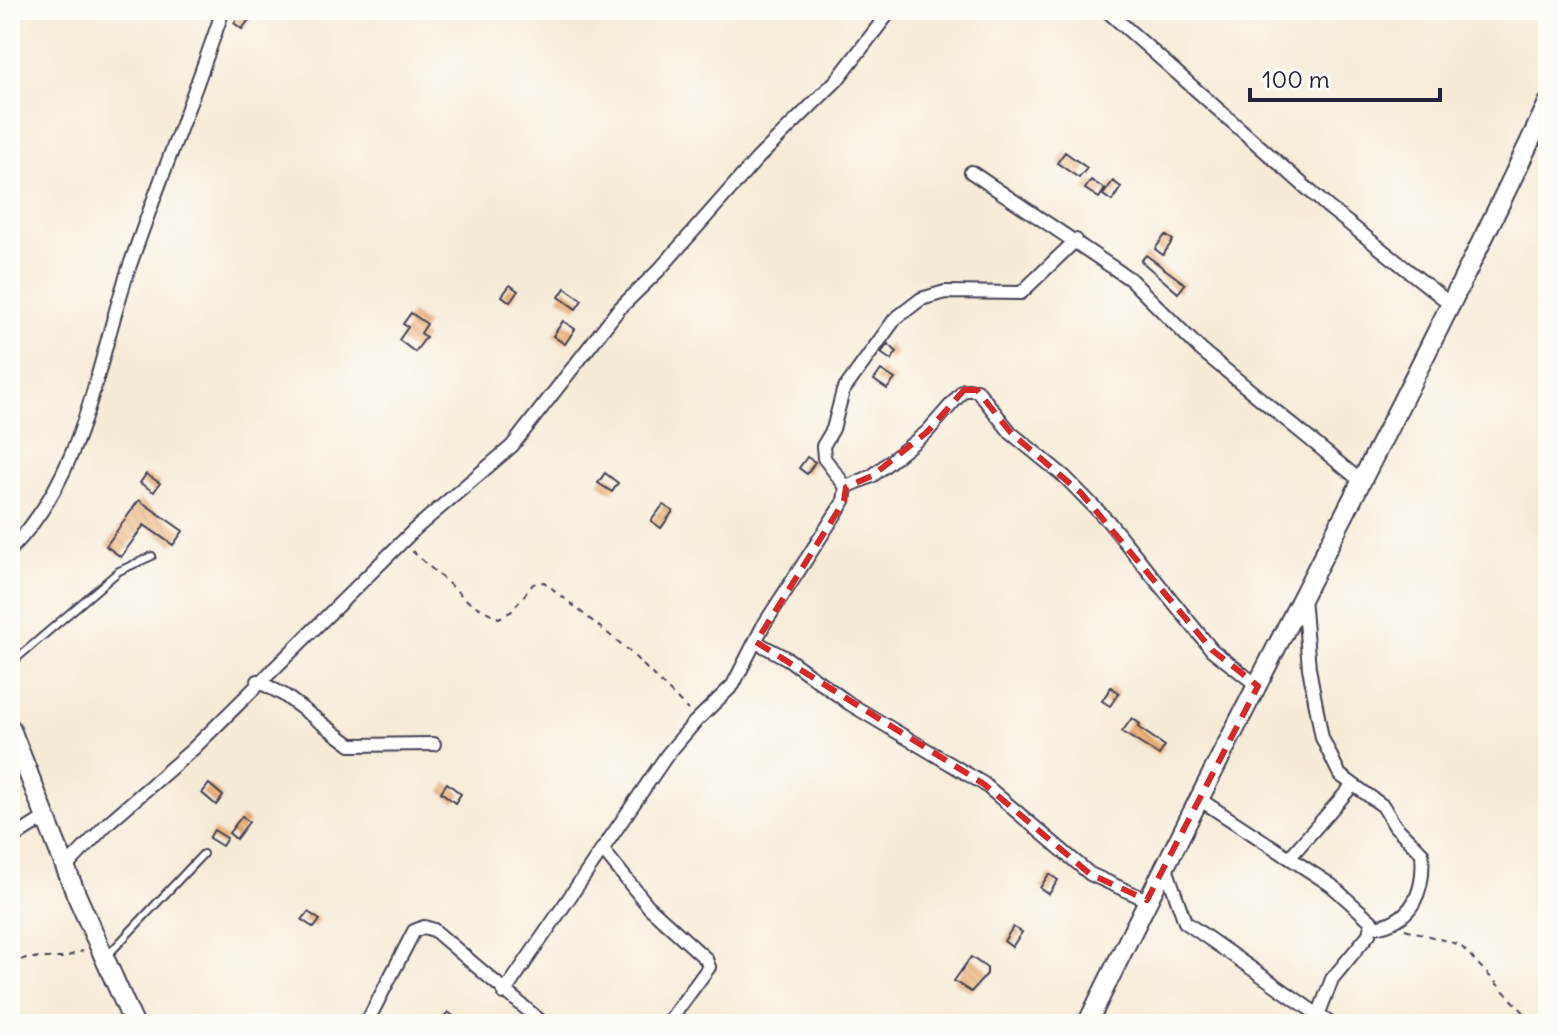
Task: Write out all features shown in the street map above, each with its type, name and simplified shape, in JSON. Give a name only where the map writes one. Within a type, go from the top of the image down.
[{"type":"main road","points":[[1087,1024],[1147,900],[1453,306],[1548,103]]},
{"type":"main road","points":[[10,727],[134,1024]]},
{"type":"street","points":[[10,550],[27,533],[56,490],[76,449],[130,267],[223,10]]},
{"type":"street","points":[[67,866],[109,822],[193,749],[258,681],[402,542],[512,446],[618,310],[659,270],[757,159],[837,80],[891,10]]},
{"type":"street","points":[[1106,10],[1328,207],[1453,306]]},
{"type":"street","points":[[971,172],[1130,279],[1201,350],[1362,482]]},
{"type":"street","points":[[504,993],[602,849],[695,722],[733,685],[806,556],[844,501],[846,487],[824,458],[823,446],[833,429],[843,391],[895,319],[921,299],[945,292],[1021,293],[1076,240]]},
{"type":"street","points":[[846,487],[881,470],[901,449],[927,432],[964,390],[977,390],[1011,433],[1065,477],[1108,521],[1212,650],[1258,686]]},
{"type":"street","points":[[1303,594],[1315,712],[1322,738],[1340,775],[1383,806],[1395,826],[1422,853],[1419,887],[1411,908],[1395,924],[1373,927],[1332,979],[1319,1013]]},
{"type":"street","points":[[756,642],[788,659],[850,704],[984,784],[1090,874],[1147,900]]},
{"type":"street","points":[[258,681],[284,695],[351,745],[434,744]]},
{"type":"street","points":[[1290,857],[1352,786]]},
{"type":"street","points":[[1199,799],[1290,857],[1368,916],[1373,927]]},
{"type":"street","points":[[10,840],[46,817]]},
{"type":"street","points":[[602,849],[649,907],[696,949],[709,967],[667,1024]]},
{"type":"street","points":[[1166,868],[1185,922],[1254,974],[1319,1013],[1331,1024]]},
{"type":"street","points":[[366,1024],[418,928],[434,930],[504,993],[544,1024]]},
{"type":"lane","points":[[10,664],[119,571],[152,556]]},
{"type":"lane","points":[[102,952],[203,854]]},
{"type":"path","points":[[402,542],[489,616],[499,618],[507,615],[533,584],[544,582],[626,648],[678,698],[695,722]]},
{"type":"path","points":[[1395,924],[1460,945],[1535,1024]]},
{"type":"path","points":[[10,965],[26,958],[62,958],[102,952]]},
{"type":"highlighted area","points":[[964,390],[977,390],[1011,433],[1081,493],[1212,650],[1258,686],[1147,900],[1090,874],[984,784],[756,642],[844,501],[846,487],[872,476],[927,432]]},
{"type":"building","points":[[243,10],[256,10],[242,29],[234,23]]},
{"type":"building","points":[[1065,152],[1087,168],[1079,178],[1057,163]]},
{"type":"building","points":[[1091,180],[1105,189],[1099,198],[1085,189]]},
{"type":"building","points":[[1113,181],[1121,187],[1112,201],[1103,195]]},
{"type":"building","points":[[1165,235],[1173,240],[1163,255],[1155,249]]},
{"type":"building","points":[[1146,255],[1185,284],[1178,293],[1141,261]]},
{"type":"building","points":[[510,285],[518,291],[510,302],[502,296]]},
{"type":"building","points":[[565,288],[582,300],[576,309],[559,297]]},
{"type":"building","points":[[411,313],[427,324],[421,333],[426,337],[415,352],[399,340],[408,327],[403,324]]},
{"type":"building","points":[[563,321],[575,329],[565,344],[553,336]]},
{"type":"building","points":[[888,344],[897,352],[891,360],[881,353]]},
{"type":"building","points":[[881,370],[895,379],[887,389],[874,380]]},
{"type":"building","points":[[807,457],[815,462],[807,474],[799,468]]},
{"type":"building","points":[[605,473],[618,483],[612,492],[598,483]]},
{"type":"building","points":[[146,474],[160,483],[154,492],[140,483]]},
{"type":"building","points":[[139,500],[183,531],[173,545],[144,525],[121,557],[106,546]]},
{"type":"building","points":[[663,505],[673,511],[661,528],[651,521]]},
{"type":"building","points":[[1111,687],[1119,693],[1110,706],[1102,701]]},
{"type":"building","points":[[1132,718],[1140,724],[1138,727],[1165,746],[1159,755],[1122,732]]},
{"type":"building","points":[[447,783],[461,794],[455,803],[441,792]]},
{"type":"building","points":[[209,784],[223,796],[216,805],[202,793]]},
{"type":"building","points":[[242,816],[249,822],[236,839],[229,833]]},
{"type":"building","points":[[214,830],[227,838],[222,846],[209,838]]},
{"type":"building","points":[[1049,874],[1058,880],[1049,894],[1040,888]]},
{"type":"building","points":[[308,912],[320,920],[314,928],[302,920]]},
{"type":"building","points":[[1013,927],[1022,932],[1012,947],[1004,941]]},
{"type":"building","points":[[971,957],[987,968],[987,974],[971,992],[954,981]]},
{"type":"building","points":[[448,1012],[464,1024],[447,1024],[441,1020]]}]
